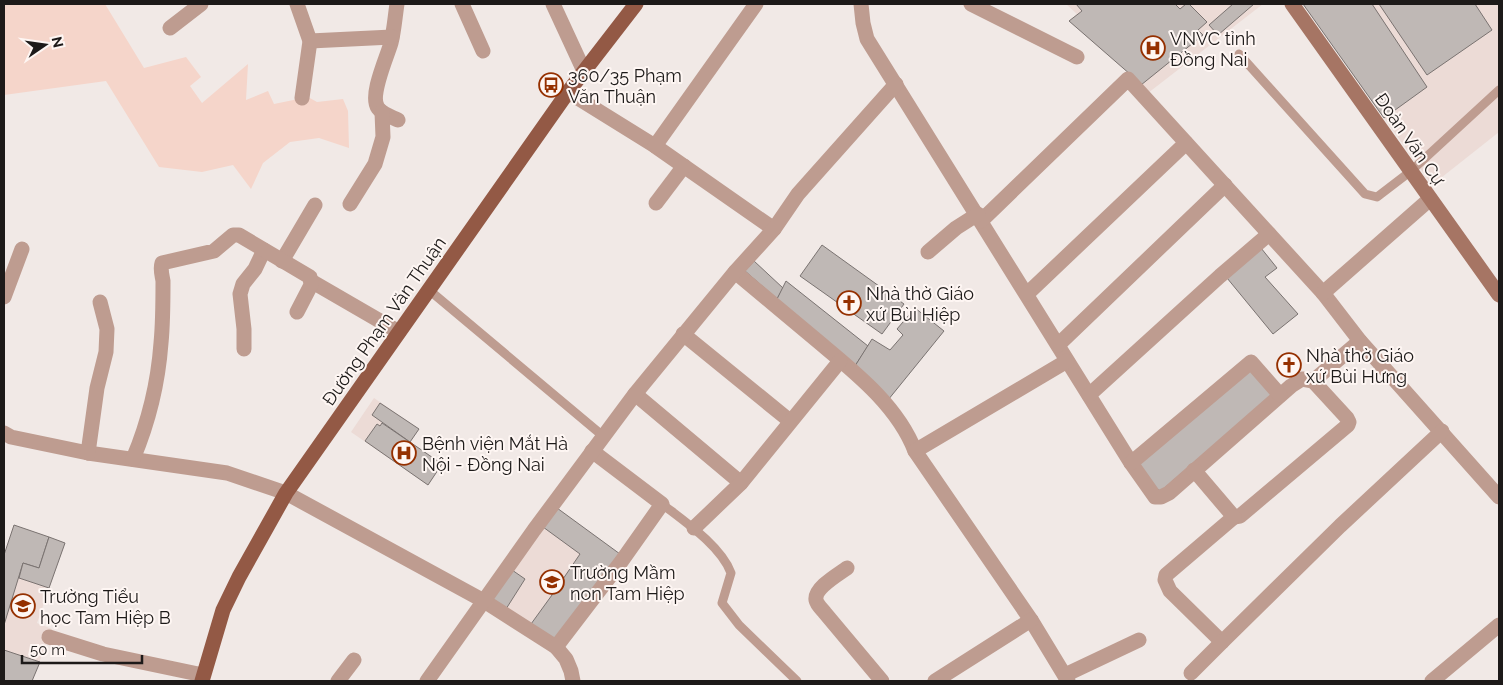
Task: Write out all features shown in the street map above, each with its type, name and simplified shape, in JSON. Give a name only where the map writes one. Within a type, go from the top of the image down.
[{"type":"main road","name":"Đường Phạm Văn Thuận","points":[[203,678],[223,610],[286,493],[568,92],[636,4]]},
{"type":"street","points":[[170,28],[201,4]]},
{"type":"street","points":[[297,4],[310,42],[302,98]]},
{"type":"street","points":[[397,4],[392,37],[379,78],[375,100],[377,107],[382,112],[398,120]]},
{"type":"street","points":[[462,4],[483,51]]},
{"type":"street","points":[[554,4],[584,71]]},
{"type":"street","points":[[655,146],[756,4]]},
{"type":"street","points":[[861,4],[867,39],[980,218],[1130,463],[1155,497],[1161,497],[1169,493],[1299,380],[1313,381],[1347,418],[1348,425],[1248,510],[1240,516],[1234,517],[1166,575],[1170,591],[1222,642]]},
{"type":"street","points":[[971,4],[1078,57]]},
{"type":"street","name":"Đoàn Văn Cự","points":[[1292,4],[1499,295]]},
{"type":"street","points":[[310,42],[392,37]]},
{"type":"street","points":[[928,252],[956,228],[980,218],[1128,79],[1323,293],[1360,341],[1499,497]]},
{"type":"street","points":[[427,681],[635,394],[735,272],[774,229],[798,194],[896,84]]},
{"type":"street","points":[[568,92],[655,146],[774,229]]},
{"type":"street","points":[[350,204],[375,164],[382,136],[382,112]]},
{"type":"street","points":[[1027,294],[1186,143]]},
{"type":"street","points":[[656,203],[684,166]]},
{"type":"street","points":[[1058,345],[1225,186]]},
{"type":"street","points":[[1323,293],[1430,199]]},
{"type":"street","points":[[282,261],[315,205]]},
{"type":"street","points":[[1089,395],[1269,234]]},
{"type":"street","points":[[134,459],[146,427],[155,393],[161,343],[163,280],[160,267],[162,262],[214,251],[233,235],[238,235],[310,277],[311,281],[399,332]]},
{"type":"street","points":[[4,297],[22,249]]},
{"type":"street","points":[[244,349],[240,294],[243,284],[255,269],[264,250]]},
{"type":"street","points":[[735,272],[840,361],[876,394],[899,421],[908,435],[914,451],[1031,620],[1067,678],[1139,640]]},
{"type":"street","points":[[297,312],[311,285],[311,281]]},
{"type":"street","points":[[88,453],[97,388],[106,352],[107,329],[100,302]]},
{"type":"street","points":[[683,334],[790,421]]},
{"type":"street","points":[[1313,381],[1360,341]]},
{"type":"street","points":[[914,451],[1067,360]]},
{"type":"street","points":[[694,528],[741,483],[840,361]]},
{"type":"street","points":[[1130,463],[1251,362],[1280,396]]},
{"type":"street","points":[[635,394],[741,483]]},
{"type":"street","points":[[1192,673],[1340,526],[1442,432]]},
{"type":"street","points":[[4,433],[11,437],[88,453],[227,473],[286,493],[484,601],[556,647],[566,659],[571,670],[572,681]]},
{"type":"street","points":[[556,647],[621,562],[662,504],[592,451]]},
{"type":"street","points":[[1194,470],[1234,517]]},
{"type":"street","points":[[847,568],[823,586],[818,592],[816,599],[825,614],[882,681]]},
{"type":"street","points":[[935,681],[1031,620]]},
{"type":"street","points":[[1432,681],[1499,625]]},
{"type":"street","points":[[49,637],[103,654],[203,678]]},
{"type":"street","points":[[338,681],[354,660]]},
{"type":"lane","points":[[1239,54],[1365,194],[1377,197],[1411,171],[1499,90]]},
{"type":"lane","points":[[429,290],[603,436]]},
{"type":"lane","points":[[662,504],[708,540],[730,570],[730,576],[721,601],[723,606],[739,625],[797,681]]},
{"type":"shaded area","points":[[4,4],[105,4],[144,68],[186,57],[201,77],[190,86],[202,103],[248,64],[246,100],[268,91],[274,104],[308,97],[317,102],[343,99],[348,111],[349,148],[319,138],[290,142],[263,163],[251,189],[233,165],[202,172],[159,167],[106,81],[4,95]]},
{"type":"shaded area","name":"VNVC tỉnh Đồng Nai","points":[[1066,4],[1263,4],[1148,93],[1131,75],[1069,21],[1077,14]]},
{"type":"shaded area","points":[[1303,4],[1499,4],[1499,132],[1432,185]]},
{"type":"shaded area","name":"Bệnh viện Mắt Hà Nội - Đồng Nai","points":[[374,398],[419,429],[410,442],[442,464],[428,485],[351,432]]},
{"type":"shaded area","name":"Trường Mầm non Tam Hiệp","points":[[557,508],[620,554],[555,640],[492,599]]},
{"type":"shaded area","name":"Trường Tiểu học Tam Hiệp B","points":[[14,525],[65,543],[37,623],[52,629],[32,681],[4,681],[4,555]]},
{"type":"building","name":"VNVC tỉnh Đồng Nai","points":[[1076,4],[1175,4],[1180,9],[1189,4],[1207,22],[1198,30],[1203,35],[1141,85],[1069,21],[1082,11]]},
{"type":"building","points":[[1233,4],[1254,4],[1218,35],[1209,25]]},
{"type":"building","points":[[1303,4],[1372,4],[1427,87],[1384,118]]},
{"type":"building","points":[[1379,4],[1475,4],[1492,30],[1427,75]]},
{"type":"building","points":[[822,245],[904,304],[882,334],[800,276]]},
{"type":"building","points":[[1261,248],[1277,268],[1265,277],[1298,314],[1273,334],[1227,278]]},
{"type":"building","points":[[754,261],[783,288],[777,299],[745,271]]},
{"type":"building","points":[[786,281],[868,346],[855,366],[777,299]]},
{"type":"building","points":[[915,308],[944,331],[888,400],[855,366],[872,339],[890,350],[903,335],[897,329]]},
{"type":"building","points":[[1250,369],[1272,395],[1161,491],[1154,488],[1138,464]]},
{"type":"building","points":[[380,403],[419,429],[410,442],[372,415]]},
{"type":"building","name":"Bệnh viện Mắt Hà Nội - Đồng Nai","points":[[382,423],[442,464],[428,485],[365,441],[377,424],[380,426]]},
{"type":"building","points":[[557,508],[620,554],[555,640],[531,624],[552,595],[552,585],[557,580],[563,579],[580,554],[543,527]]},
{"type":"building","points":[[14,525],[49,537],[39,568],[23,563],[4,625],[4,555]]},
{"type":"building","points":[[49,537],[65,543],[49,588],[19,578],[23,563],[39,568]]},
{"type":"building","points":[[512,570],[525,579],[506,609],[492,599]]},
{"type":"building","points":[[4,650],[40,662],[32,681],[4,681]]},
{"type":"place","name":"VNVC tỉnh Đồng Nai","points":[[1153,48]]},
{"type":"place","name":"360/35 Phạm Văn Thuận","points":[[551,85]]},
{"type":"place","name":"Nhà thờ Giáo xứ Bùi Hiệp","points":[[849,303]]},
{"type":"place","name":"Nhà thờ Giáo xứ Bùi Hưng","points":[[1289,365]]},
{"type":"place","name":"Bệnh viện Mắt Hà Nội - Đồng Nai","points":[[404,453]]},
{"type":"place","name":"Trường Mầm non Tam Hiệp","points":[[552,582]]},
{"type":"place","name":"Trường Tiểu học Tam Hiệp B","points":[[23,606]]}]
